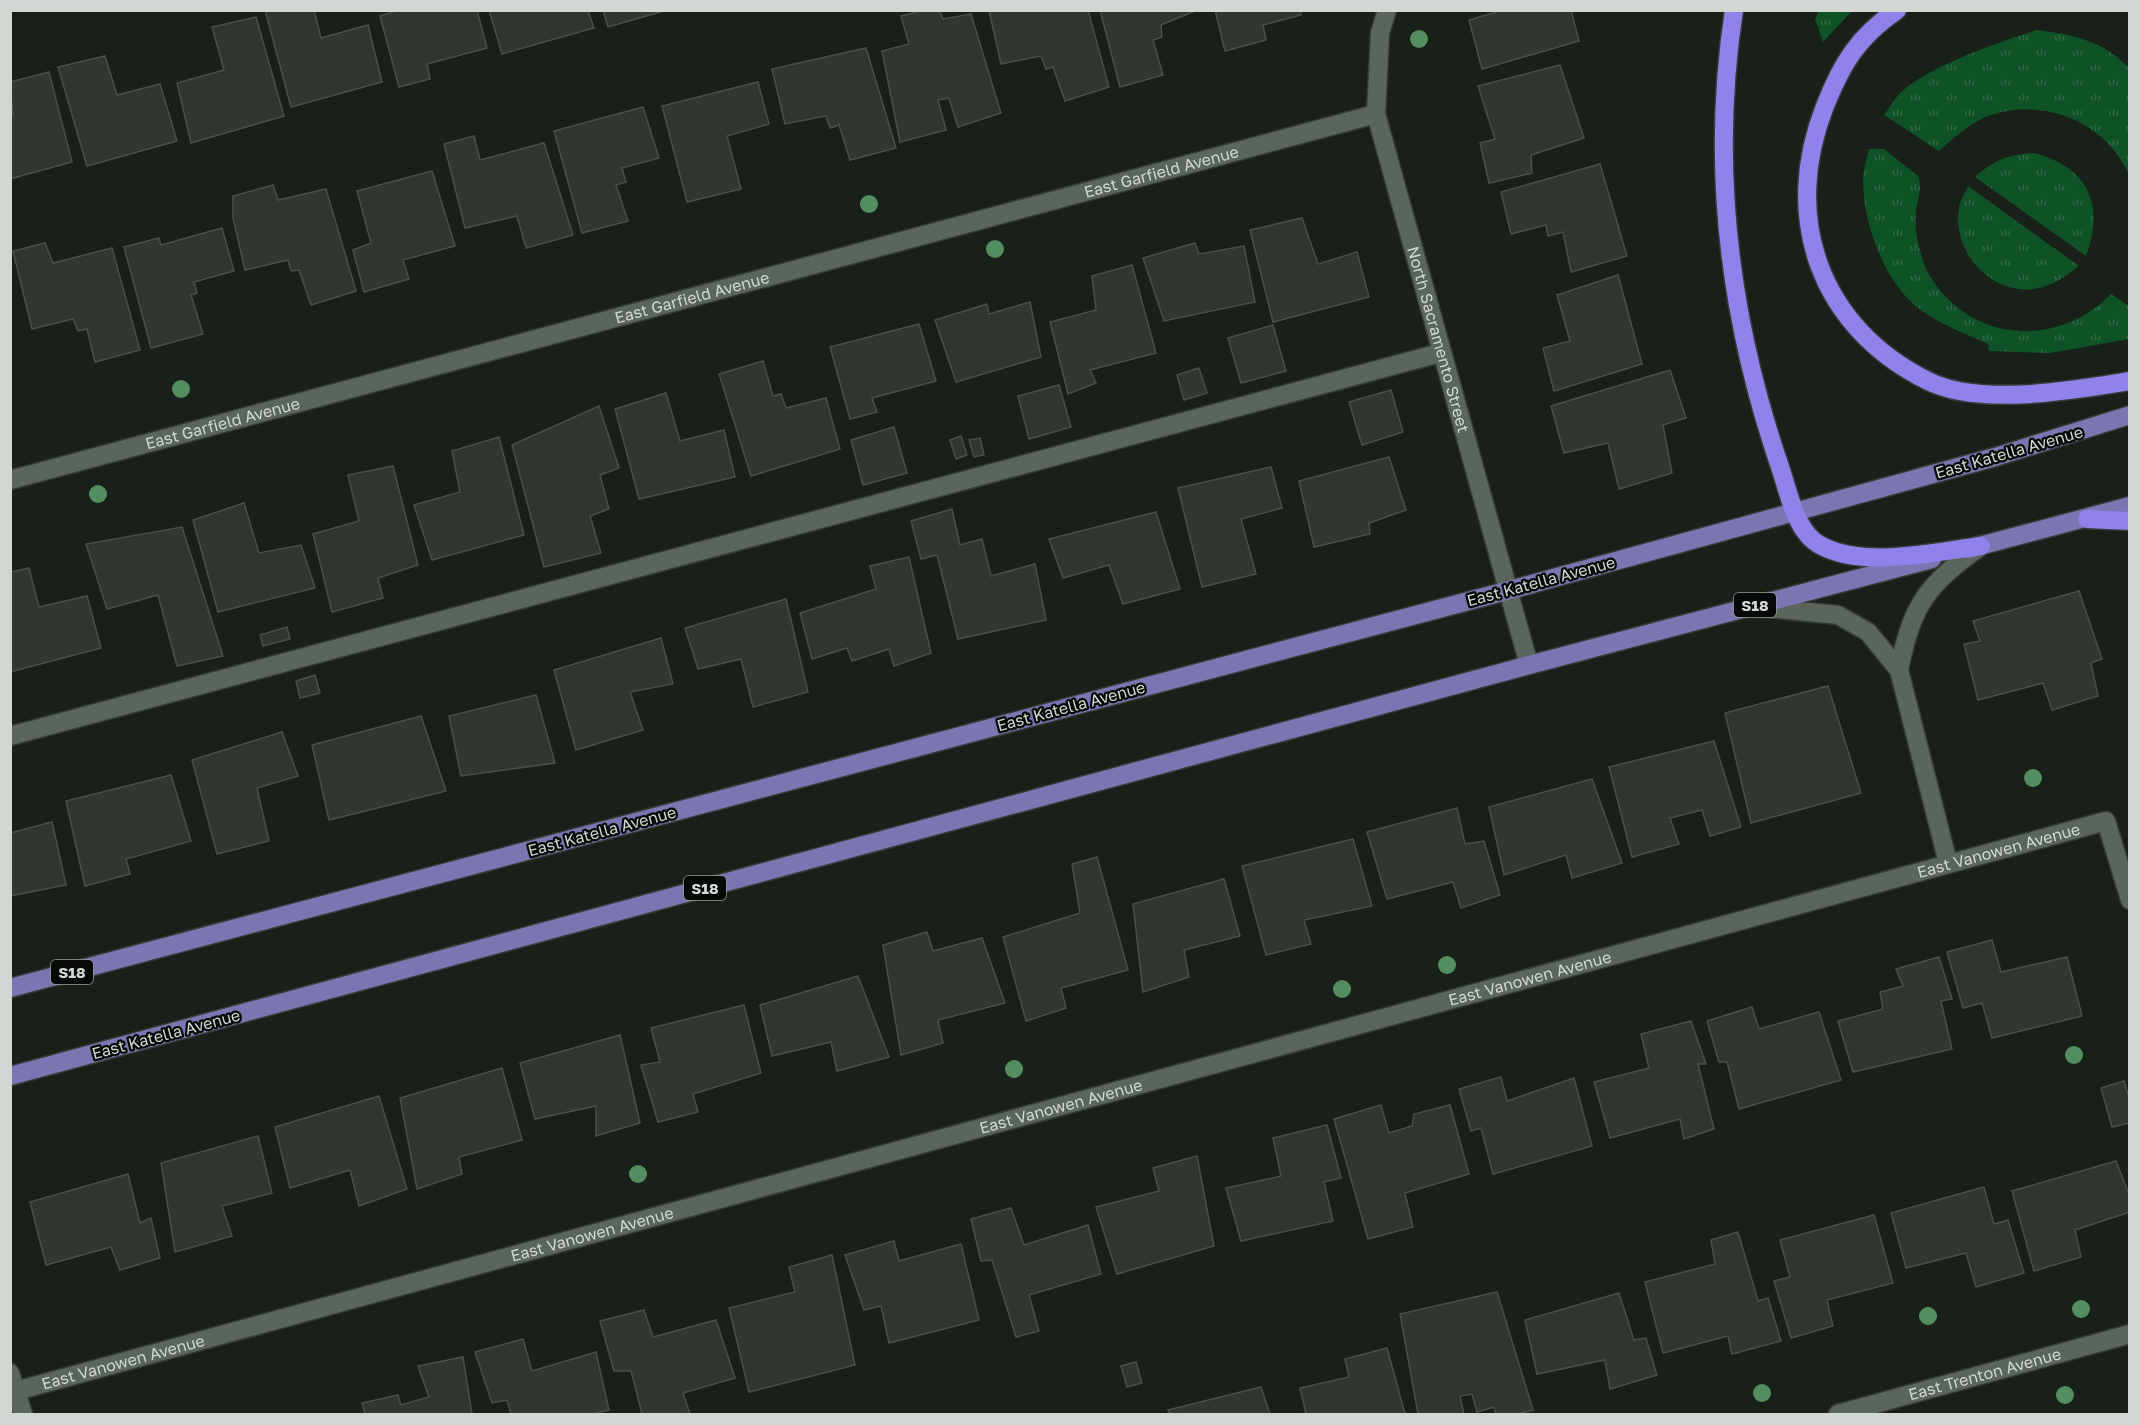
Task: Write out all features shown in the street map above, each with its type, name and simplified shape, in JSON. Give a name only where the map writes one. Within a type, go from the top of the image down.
[{"type":"highway","points":[[1734,10],[1727,58],[1723,135],[1726,215],[1734,289],[1746,351],[1773,447],[1804,530],[1818,544],[1840,554],[1872,557],[1981,546]]},
{"type":"highway","points":[[1897,10],[1872,31],[1844,62],[1817,125],[1809,160],[1807,204],[1811,242],[1823,278],[1851,320],[1882,351],[1929,382],[1962,391],[2015,394],[2070,390],[2130,381]]},
{"type":"highway","points":[[2087,519],[2130,520]]},
{"type":"main road","name":"East Katella Avenue","points":[[10,988],[1510,590],[1995,457],[2130,415]]},
{"type":"main road","name":"East Katella Avenue","points":[[10,1076],[1529,665],[2130,506]]},
{"type":"street","name":"North Sacramento Street","points":[[1387,10],[1380,33],[1376,114],[1440,354],[1510,590],[1529,665]]},
{"type":"street","name":"East Garfield Avenue","points":[[10,480],[1376,114]]},
{"type":"street","points":[[10,736],[1440,354]]},
{"type":"street","points":[[1899,670],[1910,622],[1919,604],[1949,569],[1981,546]]},
{"type":"street","points":[[1750,606],[1838,615],[1868,632],[1899,670],[1948,863]]},
{"type":"street","name":"East Vanowen Avenue","points":[[16,1391],[2106,821],[2130,900]]},
{"type":"street","name":"East Trenton Avenue","points":[[1838,1414],[2130,1334]]},
{"type":"street","points":[[10,1373],[23,1414]]},
{"type":"green space","points":[[1819,10],[1852,11],[1823,42],[1815,19]]},
{"type":"green space","points":[[2037,30],[2087,40],[2108,51],[2129,68],[2129,175],[2119,157],[2106,141],[2090,128],[2053,112],[2032,109],[2012,110],[1991,115],[1957,135],[1939,151],[1884,115],[1901,92],[1930,73],[1966,55]]},
{"type":"green space","points":[[1869,149],[1884,149],[1918,176],[1920,189],[1916,225],[1923,261],[1938,288],[1963,312],[1984,323],[2006,329],[2028,331],[2051,328],[2073,321],[2093,310],[2111,294],[2129,306],[2129,339],[2050,353],[1989,351],[1988,344],[1922,311],[1897,286],[1887,270],[1872,234],[1864,197],[1863,180]]},
{"type":"green space","points":[[2035,153],[2068,168],[2088,191],[2094,220],[2086,256],[1975,177],[2002,159]]},
{"type":"green space","points":[[1968,186],[2079,266],[2057,281],[2043,287],[2026,290],[2009,287],[1980,270],[1962,242],[1958,225],[1961,200]]},
{"type":"building","points":[[265,10],[314,10],[321,38],[368,25],[382,82],[291,107]]},
{"type":"building","points":[[399,10],[477,10],[487,48],[427,64],[430,79],[399,87],[380,16]]},
{"type":"building","points":[[489,10],[588,10],[594,28],[502,54]]},
{"type":"building","points":[[603,10],[667,10],[608,27]]},
{"type":"building","points":[[925,10],[939,10],[943,19],[971,14],[1001,113],[958,127],[949,98],[938,100],[946,130],[900,142],[882,51],[909,44],[901,16]]},
{"type":"building","points":[[989,10],[1088,10],[1109,87],[1065,101],[1053,67],[1046,69],[1041,56],[1001,64]]},
{"type":"building","points":[[1100,10],[1195,11],[1161,25],[1162,37],[1153,40],[1163,75],[1120,87]]},
{"type":"building","points":[[1215,10],[1300,10],[1301,15],[1263,25],[1266,40],[1225,51]]},
{"type":"building","points":[[1503,10],[1571,10],[1579,41],[1482,69],[1469,20]]},
{"type":"building","points":[[256,17],[284,116],[191,143],[177,83],[224,70],[212,27]]},
{"type":"building","points":[[866,48],[896,148],[850,160],[839,125],[830,128],[826,116],[785,124],[772,69]]},
{"type":"building","points":[[105,56],[117,95],[160,84],[177,141],[87,166],[58,67]]},
{"type":"building","points":[[1560,65],[1584,138],[1531,155],[1532,173],[1489,183],[1480,143],[1495,139],[1478,86]]},
{"type":"building","points":[[49,72],[72,162],[10,179],[10,117],[13,116],[10,82]]},
{"type":"building","points":[[758,82],[769,124],[727,136],[741,189],[687,202],[662,106]]},
{"type":"building","points":[[643,107],[659,158],[622,168],[626,182],[616,185],[628,221],[582,233],[554,131]]},
{"type":"building","points":[[474,136],[480,160],[544,143],[573,235],[526,248],[517,216],[465,228],[444,144]]},
{"type":"building","points":[[1600,164],[1627,256],[1571,272],[1563,232],[1548,236],[1546,225],[1511,234],[1501,192]]},
{"type":"building","points":[[432,171],[455,246],[403,260],[409,279],[364,292],[353,250],[371,243],[357,191]]},
{"type":"building","points":[[273,185],[278,200],[326,189],[356,291],[311,305],[299,270],[291,271],[288,260],[245,270],[233,218],[233,196]]},
{"type":"building","points":[[1302,218],[1318,264],[1357,252],[1369,297],[1273,322],[1250,230]]},
{"type":"building","points":[[222,228],[234,271],[194,282],[197,293],[191,295],[203,334],[151,348],[124,247],[159,238],[161,245]]},
{"type":"building","points":[[45,243],[53,263],[112,248],[140,350],[95,362],[87,329],[78,331],[73,319],[32,329],[13,251]]},
{"type":"building","points":[[1195,243],[1199,254],[1244,246],[1255,302],[1164,321],[1143,258]]},
{"type":"building","points":[[1132,265],[1156,353],[1090,370],[1096,383],[1068,394],[1050,322],[1096,310],[1092,276]]},
{"type":"building","points":[[1618,275],[1642,364],[1554,391],[1543,348],[1570,341],[1557,295]]},
{"type":"building","points":[[1030,302],[1041,357],[956,382],[935,320],[987,304],[989,314]]},
{"type":"building","points":[[919,324],[936,381],[872,398],[877,412],[850,419],[830,347]]},
{"type":"building","points":[[1273,325],[1286,371],[1241,383],[1228,338]]},
{"type":"building","points":[[763,361],[773,396],[781,394],[786,408],[826,398],[840,449],[751,476],[719,374]]},
{"type":"building","points":[[1199,368],[1207,393],[1184,400],[1177,375]]},
{"type":"building","points":[[1670,370],[1686,418],[1663,425],[1672,473],[1619,489],[1608,443],[1564,453],[1551,406]]},
{"type":"building","points":[[1059,385],[1071,427],[1029,439],[1018,396]]},
{"type":"building","points":[[1391,390],[1403,432],[1362,445],[1349,402]]},
{"type":"building","points":[[666,393],[680,441],[724,430],[735,477],[639,499],[615,409]]},
{"type":"building","points":[[599,406],[619,468],[600,475],[609,509],[590,516],[601,553],[544,567],[512,445]]},
{"type":"building","points":[[894,427],[907,473],[863,485],[851,440]]},
{"type":"building","points":[[961,436],[967,455],[956,459],[950,440]]},
{"type":"building","points":[[499,437],[524,535],[432,560],[414,505],[460,492],[452,451]]},
{"type":"building","points":[[980,438],[984,455],[974,457],[969,440]]},
{"type":"building","points":[[1389,457],[1406,510],[1369,523],[1370,534],[1314,547],[1299,481]]},
{"type":"building","points":[[393,466],[418,565],[378,578],[383,598],[332,612],[313,534],[359,521],[348,475]]},
{"type":"building","points":[[1271,467],[1282,508],[1241,519],[1256,574],[1202,587],[1178,488]]},
{"type":"building","points":[[244,503],[259,553],[301,545],[315,588],[218,612],[193,520]]},
{"type":"building","points":[[952,509],[960,545],[982,539],[991,576],[1035,564],[1046,620],[958,639],[937,555],[921,559],[911,521]]},
{"type":"building","points":[[1156,512],[1180,589],[1123,604],[1109,565],[1063,578],[1049,539]]},
{"type":"building","points":[[182,527],[223,656],[177,666],[158,595],[107,609],[86,544]]},
{"type":"building","points":[[909,557],[931,653],[894,666],[889,649],[852,661],[847,648],[812,659],[800,613],[876,589],[870,566]]},
{"type":"building","points":[[29,568],[39,607],[87,596],[101,648],[10,672],[10,572]]},
{"type":"building","points":[[2079,591],[2102,659],[2091,663],[2098,696],[2052,710],[2043,683],[1978,700],[1964,644],[1980,641],[1973,621]]},
{"type":"building","points":[[786,599],[808,692],[753,707],[741,659],[698,669],[685,628]]},
{"type":"building","points":[[287,627],[290,639],[263,646],[260,635]]},
{"type":"building","points":[[661,638],[673,684],[630,692],[643,730],[576,750],[554,670]]},
{"type":"building","points":[[315,675],[320,693],[300,698],[296,681]]},
{"type":"building","points":[[1828,686],[1861,793],[1751,823],[1725,713]]},
{"type":"building","points":[[536,695],[555,763],[461,776],[449,716]]},
{"type":"building","points":[[421,716],[446,791],[329,820],[312,745]]},
{"type":"building","points":[[282,732],[298,776],[257,788],[269,841],[217,854],[192,760]]},
{"type":"building","points":[[1714,741],[1741,827],[1710,836],[1702,810],[1670,818],[1679,844],[1632,857],[1609,767]]},
{"type":"building","points":[[171,775],[191,841],[126,859],[130,874],[85,886],[66,801]]},
{"type":"building","points":[[1592,779],[1622,863],[1572,878],[1566,855],[1504,875],[1489,807]]},
{"type":"building","points":[[1457,808],[1465,844],[1484,841],[1500,895],[1461,908],[1453,882],[1387,899],[1367,832]]},
{"type":"building","points":[[52,822],[66,885],[10,896],[10,833]]},
{"type":"building","points":[[1353,839],[1372,906],[1304,920],[1311,944],[1266,955],[1242,866]]},
{"type":"building","points":[[1097,857],[1128,970],[1061,988],[1066,1008],[1026,1021],[1003,937],[1080,913],[1072,864]]},
{"type":"building","points":[[1224,879],[1240,936],[1184,950],[1189,977],[1143,992],[1133,904]]},
{"type":"building","points":[[927,932],[933,951],[982,938],[1005,1003],[938,1020],[943,1043],[901,1055],[883,945]]},
{"type":"building","points":[[1992,940],[2001,972],[2067,957],[2082,1016],[1992,1038],[1982,1003],[1963,1008],[1947,952]]},
{"type":"building","points":[[1939,957],[1952,999],[1941,1001],[1952,1049],[1853,1072],[1838,1021],[1883,1009],[1880,992],[1903,986],[1896,969]]},
{"type":"building","points":[[858,976],[889,1057],[837,1071],[831,1042],[772,1056],[760,1005]]},
{"type":"building","points":[[744,1005],[761,1073],[693,1094],[698,1112],[658,1122],[641,1065],[660,1062],[651,1028]]},
{"type":"building","points":[[1752,1007],[1759,1029],[1819,1012],[1841,1080],[1739,1109],[1727,1062],[1719,1062],[1707,1021]]},
{"type":"building","points":[[1691,1021],[1706,1064],[1698,1064],[1714,1129],[1684,1139],[1680,1119],[1610,1138],[1594,1082],[1649,1068],[1641,1034]]},
{"type":"building","points":[[620,1035],[640,1123],[596,1136],[596,1106],[535,1119],[520,1063]]},
{"type":"building","points":[[502,1068],[522,1140],[459,1157],[462,1174],[417,1189],[400,1098]]},
{"type":"building","points":[[1501,1077],[1507,1101],[1574,1078],[1592,1146],[1493,1174],[1481,1128],[1471,1131],[1459,1089]]},
{"type":"building","points":[[2124,1081],[2130,1101],[2130,1123],[2112,1127],[2101,1088]]},
{"type":"building","points":[[379,1096],[407,1189],[359,1206],[350,1170],[290,1188],[275,1127]]},
{"type":"building","points":[[1381,1105],[1389,1133],[1412,1126],[1414,1114],[1450,1105],[1469,1174],[1405,1193],[1413,1227],[1368,1239],[1334,1119]]},
{"type":"building","points":[[1327,1125],[1341,1178],[1324,1182],[1333,1221],[1241,1241],[1226,1188],[1281,1176],[1273,1138]]},
{"type":"building","points":[[258,1136],[272,1193],[222,1206],[232,1236],[175,1252],[161,1163]]},
{"type":"building","points":[[1197,1156],[1214,1246],[1117,1274],[1096,1207],[1159,1191],[1153,1168]]},
{"type":"building","points":[[2116,1161],[2130,1197],[2130,1212],[2075,1230],[2081,1257],[2034,1271],[2012,1191]]},
{"type":"building","points":[[128,1174],[140,1223],[151,1218],[160,1258],[120,1270],[111,1247],[46,1265],[30,1202]]},
{"type":"building","points":[[1984,1187],[1994,1224],[2008,1220],[2024,1273],[1976,1287],[1966,1253],[1906,1268],[1891,1213]]},
{"type":"building","points":[[1011,1208],[1024,1245],[1088,1225],[1101,1274],[1029,1295],[1039,1331],[1016,1337],[992,1260],[981,1261],[971,1219]]},
{"type":"building","points":[[1874,1215],[1893,1283],[1827,1300],[1833,1326],[1791,1338],[1774,1281],[1790,1277],[1780,1240]]},
{"type":"building","points":[[1738,1232],[1758,1301],[1768,1298],[1781,1341],[1732,1354],[1728,1336],[1663,1353],[1645,1282],[1715,1264],[1711,1240]]},
{"type":"building","points":[[894,1241],[899,1261],[961,1244],[979,1320],[889,1343],[881,1306],[864,1310],[845,1255]]},
{"type":"building","points":[[832,1255],[855,1365],[749,1392],[729,1308],[795,1292],[789,1267]]},
{"type":"building","points":[[1497,1292],[1533,1410],[1518,1414],[1496,1414],[1494,1407],[1477,1412],[1472,1394],[1460,1396],[1464,1414],[1418,1414],[1400,1314]]},
{"type":"building","points":[[1619,1293],[1634,1340],[1646,1338],[1657,1375],[1610,1389],[1605,1360],[1537,1374],[1525,1320]]},
{"type":"building","points":[[644,1310],[653,1337],[716,1320],[735,1378],[683,1393],[690,1414],[642,1414],[631,1371],[614,1371],[600,1321]]},
{"type":"building","points":[[523,1339],[532,1371],[596,1352],[609,1410],[593,1414],[511,1414],[507,1400],[492,1403],[475,1352]]},
{"type":"building","points":[[1387,1348],[1405,1414],[1299,1414],[1306,1413],[1300,1388],[1349,1377],[1345,1359]]},
{"type":"building","points":[[463,1357],[472,1414],[365,1414],[362,1403],[398,1395],[401,1405],[429,1397],[418,1366]]},
{"type":"building","points":[[1136,1362],[1142,1383],[1127,1387],[1121,1366]]},
{"type":"building","points":[[1261,1387],[1270,1414],[1170,1414],[1168,1410]]}]
